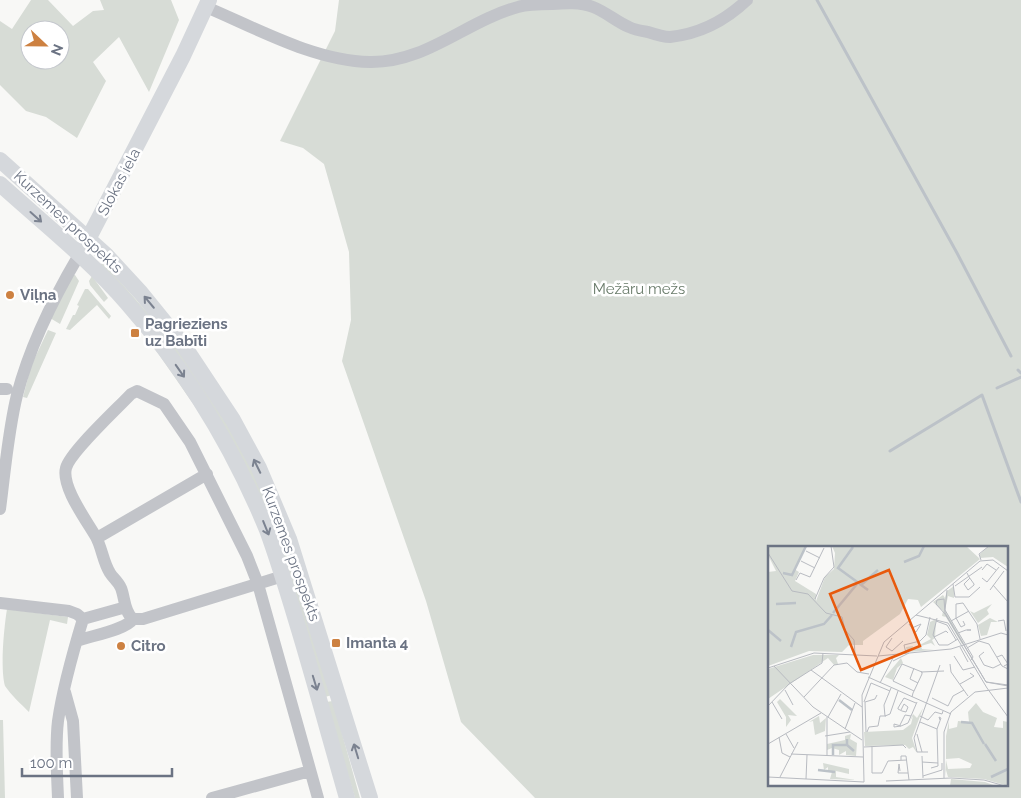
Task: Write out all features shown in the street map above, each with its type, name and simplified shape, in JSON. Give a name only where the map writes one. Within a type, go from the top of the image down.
[{"type":"main road","name":"Slokas iela","points":[[79,255],[180,64],[207,3]]},
{"type":"main road","name":"Kurzemes prospekts","points":[[0,160],[122,271],[184,346],[219,397],[255,460],[289,539],[370,798]]},
{"type":"main road","name":"Kurzemes prospekts","points":[[0,184],[105,280],[145,325],[179,369],[201,403],[244,480],[267,531],[283,576],[347,798]]},
{"type":"street","points":[[207,3],[286,42],[347,60],[371,62],[409,57],[436,46],[486,20],[518,7],[567,3],[580,4],[593,7],[631,28],[669,37],[706,29],[734,12],[747,0]]},
{"type":"street","name":"Slokas iela","points":[[0,509],[4,445],[28,358],[46,315],[79,255]]},
{"type":"street","points":[[133,620],[126,607],[121,588],[109,572],[97,538],[70,490],[66,480],[66,470],[75,452],[131,394],[137,391],[164,404],[190,442],[247,556],[258,584],[318,798]]},
{"type":"street","points":[[97,538],[207,474]]},
{"type":"street","points":[[77,641],[126,626],[133,620],[143,619],[283,576]]},
{"type":"street","points":[[0,603],[69,611],[83,619]]},
{"type":"street","points":[[83,619],[126,607]]},
{"type":"street","points":[[58,798],[56,741],[58,720],[64,689],[83,619]]},
{"type":"street","points":[[64,689],[73,721],[77,798]]},
{"type":"street","points":[[212,798],[249,793],[310,771]]},
{"type":"green space","points":[[31,0],[48,0],[67,20],[20,20],[20,70],[70,70],[70,23],[73,26],[93,11],[104,10],[100,0],[171,0],[179,20],[149,92],[119,37],[93,62],[106,81],[77,138],[46,117],[26,111],[0,85],[0,21],[12,29]]},
{"type":"green space","name":"Mežāru mežs","points":[[339,0],[1021,0],[1021,798],[535,798],[461,722],[426,601],[342,361],[351,320],[349,252],[324,164],[303,148],[280,141],[335,31]]},
{"type":"green space","points":[[103,262],[173,342],[238,440],[279,528],[332,695],[325,697],[258,497],[98,267]]},
{"type":"green space","points":[[72,275],[75,275],[79,281],[60,324],[50,318]]},
{"type":"green space","points":[[92,276],[108,298],[104,302],[90,285],[89,281]]},
{"type":"green space","points":[[85,289],[88,289],[111,316],[109,319],[97,305],[70,330],[66,329],[73,315],[75,315],[79,306],[77,305]]},
{"type":"green space","points":[[48,330],[56,333],[27,398],[23,397],[31,366]]},
{"type":"green space","points":[[7,609],[68,617],[67,624],[50,620],[29,712],[5,686],[3,659]]},
{"type":"green space","points":[[333,701],[360,798],[355,798],[326,702]]},
{"type":"green space","points":[[0,720],[3,720],[5,798],[0,798]]},
{"type":"waterway","points":[[817,0],[957,253],[1011,356]]},
{"type":"waterway","points":[[1018,370],[1021,373]]},
{"type":"waterway","points":[[997,388],[1021,377]]},
{"type":"waterway","points":[[890,451],[982,395],[1021,502]]},
{"type":"place","name":"Viļņa","points":[[10,295]]},
{"type":"place","name":"Pagrieziens uz Babīti","points":[[135,333]]},
{"type":"place","name":"Imanta 4","points":[[336,643]]},
{"type":"place","name":"Citro","points":[[121,646]]}]
